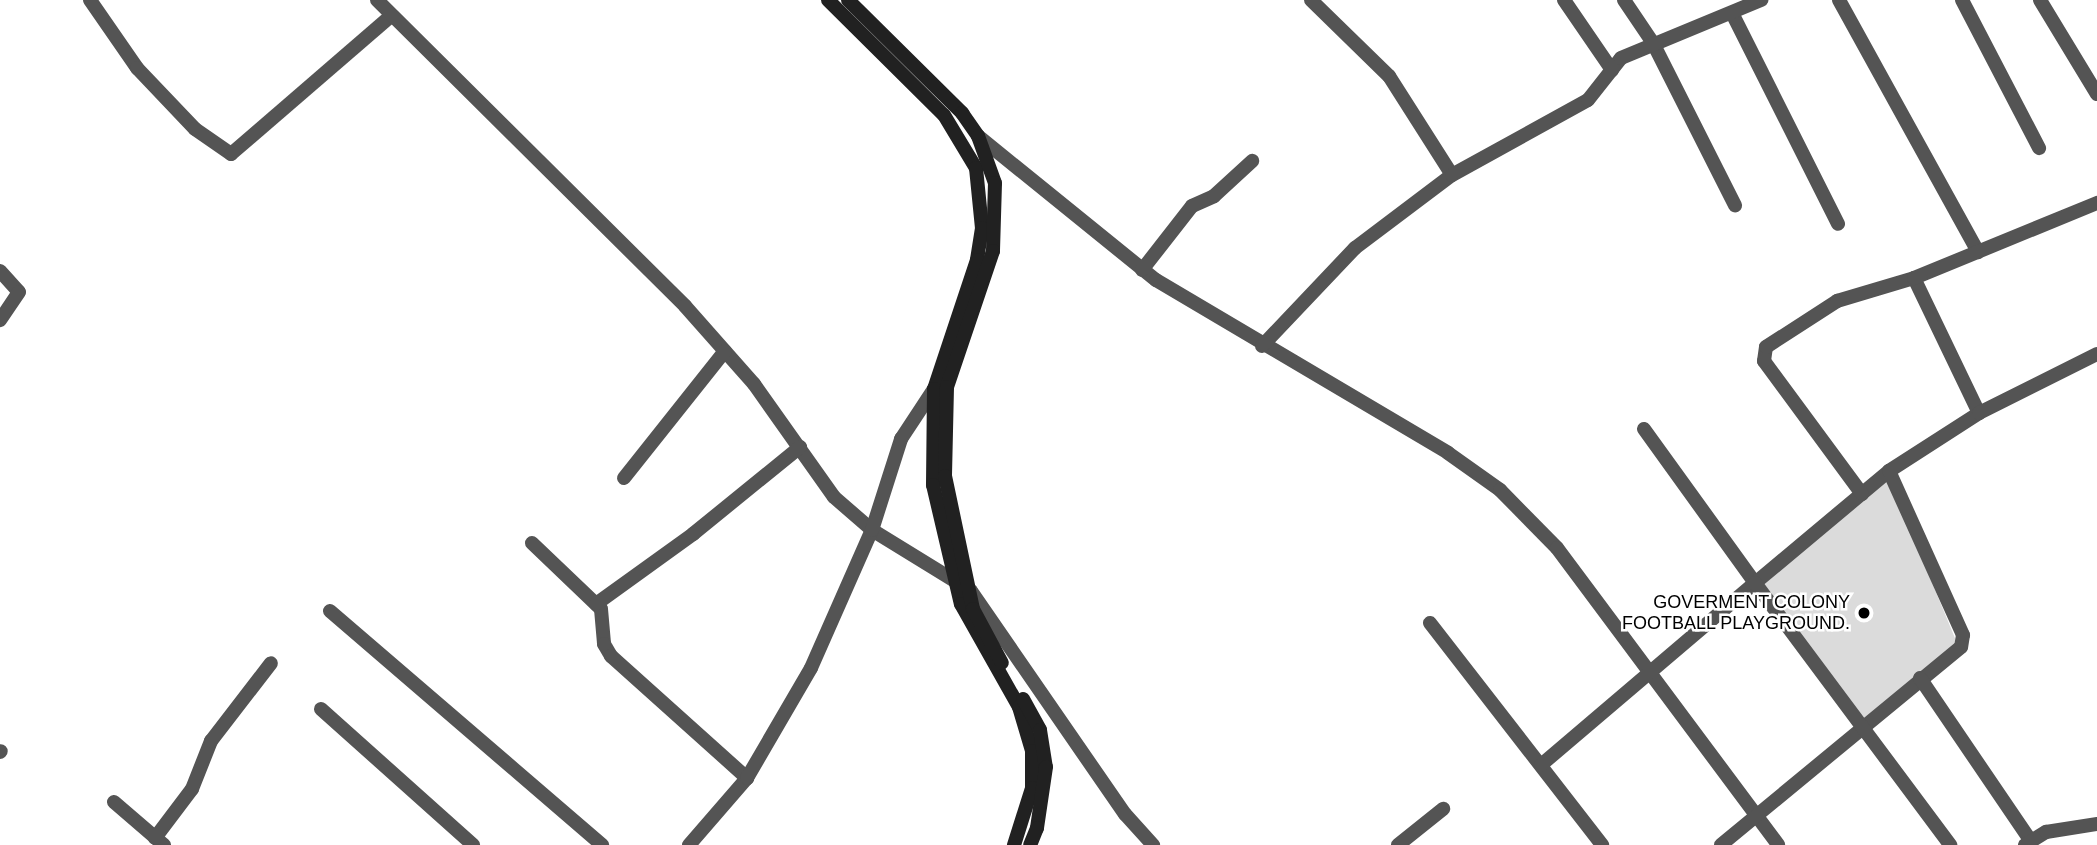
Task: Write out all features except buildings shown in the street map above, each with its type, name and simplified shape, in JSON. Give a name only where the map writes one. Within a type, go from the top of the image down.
[{"type":"main road","points":[[828,0],[944,115],[976,168],[982,228],[977,260],[941,388],[945,476],[960,584],[981,645],[1019,707],[1032,751],[1032,788],[1014,845]]},
{"type":"main road","points":[[848,0],[917,64],[978,136],[995,183],[997,224],[985,278],[941,388]]},
{"type":"main road","points":[[960,584],[1042,738],[1043,796],[1030,845]]},
{"type":"street","points":[[90,0],[137,68],[195,129],[231,154],[391,16]]},
{"type":"street","points":[[377,0],[520,137],[725,351],[800,447],[829,491],[872,530],[960,584],[1125,814],[1153,845]]},
{"type":"street","points":[[1311,0],[1389,76],[1452,175]]},
{"type":"street","points":[[1564,0],[1612,69]]},
{"type":"street","points":[[1624,0],[1653,43],[1735,205]]},
{"type":"street","points":[[1262,346],[1354,248],[1452,175],[1588,100],[1621,58],[1736,7],[1761,0]]},
{"type":"street","points":[[1839,0],[1978,252]]},
{"type":"street","points":[[1962,0],[2039,148]]},
{"type":"street","points":[[2040,0],[2097,94]]},
{"type":"street","points":[[1736,7],[1838,225]]},
{"type":"street","points":[[978,136],[1142,270],[1262,346],[1448,453],[1500,490],[1557,548],[1650,669],[1778,845]]},
{"type":"street","points":[[1142,270],[1194,204],[1214,196],[1252,161]]},
{"type":"street","points":[[1862,494],[1764,361],[1763,352],[1837,301],[1914,278],[2097,203]]},
{"type":"street","points":[[0,271],[19,292],[0,320]]},
{"type":"street","points":[[1914,278],[1979,413]]},
{"type":"street","points":[[624,478],[725,351]]},
{"type":"street","points":[[1541,765],[1650,669],[1889,471],[1979,413],[2097,354]]},
{"type":"street","points":[[689,845],[747,778],[811,668],[872,530],[901,439],[941,388]]},
{"type":"street","points":[[1644,429],[1861,729],[1950,845]]},
{"type":"street","points":[[597,604],[693,534],[800,447]]},
{"type":"street","points":[[1721,845],[1920,678],[1961,647],[1963,635],[1889,471]]},
{"type":"street","points":[[532,543],[597,604],[604,618],[604,644],[611,656],[747,778]]},
{"type":"street","points":[[330,611],[602,845]]},
{"type":"street","points":[[1430,623],[1602,845]]},
{"type":"street","points":[[114,802],[160,841],[192,789],[211,741],[271,663]]},
{"type":"street","points":[[1920,678],[2028,843],[2065,827],[2097,824]]},
{"type":"street","points":[[321,709],[473,845]]},
{"type":"street","points":[[1398,845],[1443,809]]},
{"type":"shaded area","name":"GOVERMENT COLONY FOOTBALL PLAYGROUND.","points":[[1888,476],[1957,643],[1862,724],[1762,582]]},
{"type":"place","name":"GOVERMENT COLONY FOOTBALL PLAYGROUND.","points":[[1864,613]]}]
